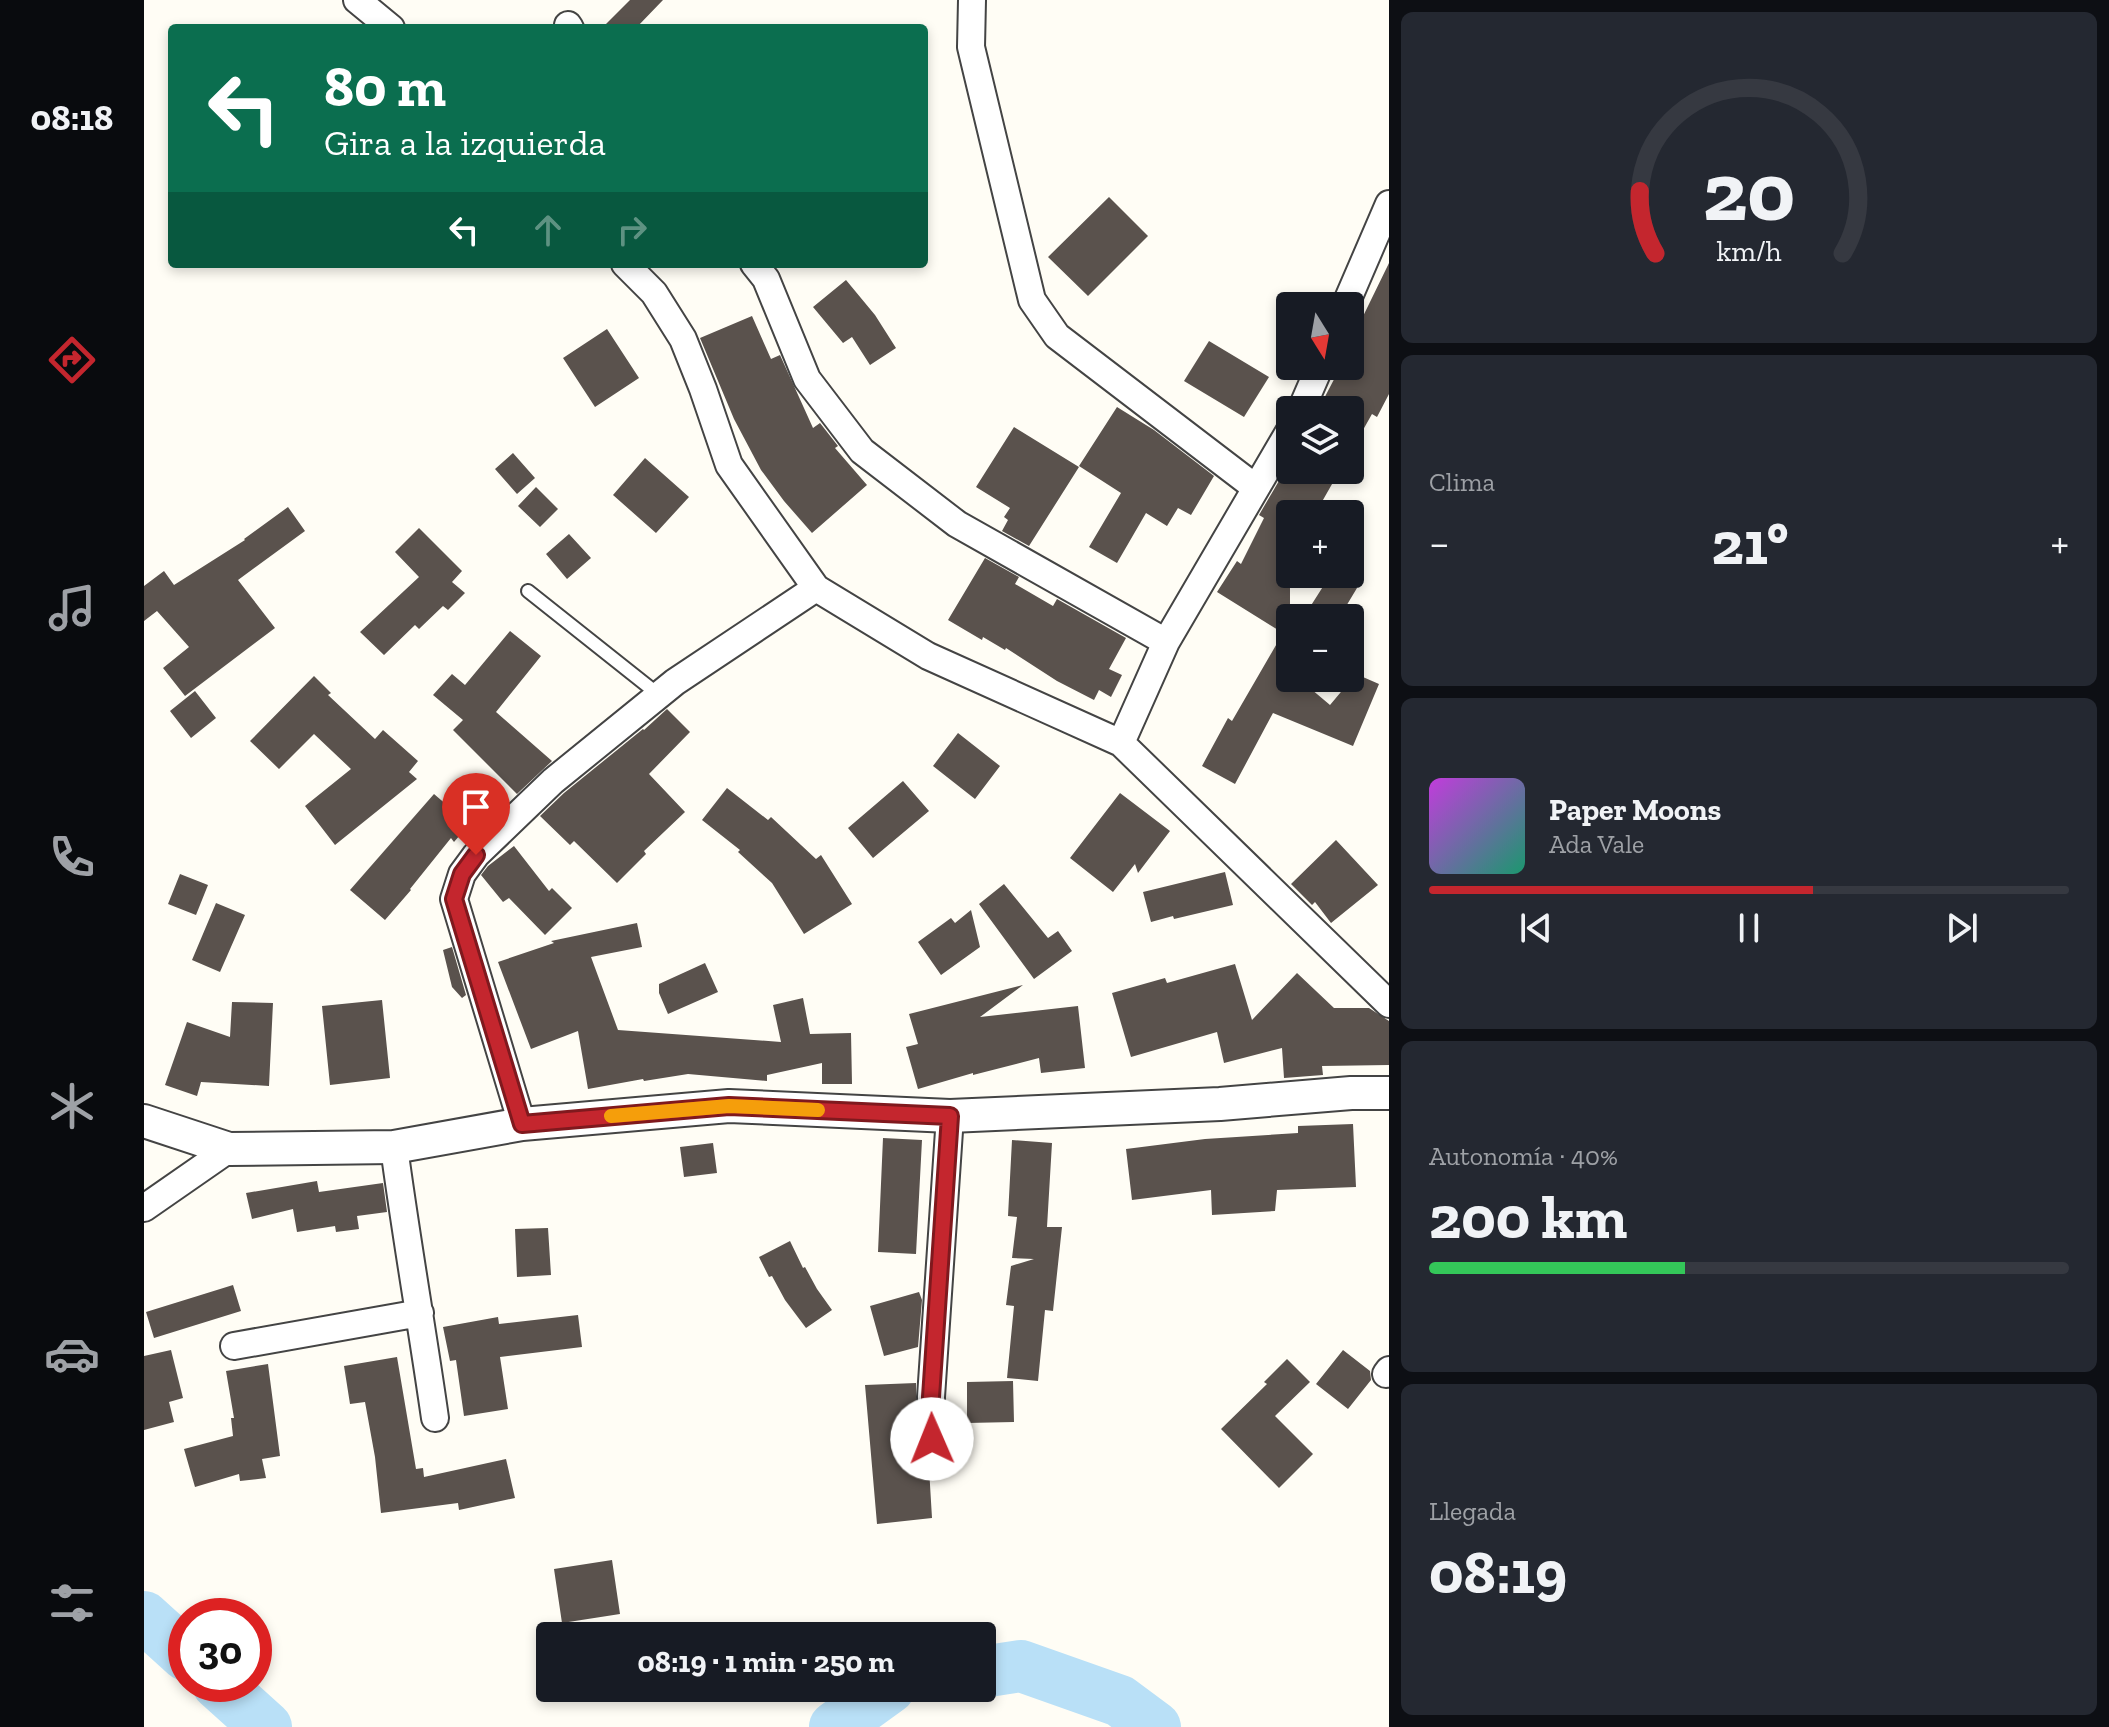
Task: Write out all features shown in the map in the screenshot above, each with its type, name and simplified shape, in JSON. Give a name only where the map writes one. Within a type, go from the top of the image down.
[{"type":"street","points":[[357,0],[386,24]]},
{"type":"street","points":[[972,0],[971,47],[1032,300],[1057,336],[1256,488]]},
{"type":"street","points":[[1351,292],[1389,204]]},
{"type":"street","points":[[629,268],[654,293],[683,339],[729,465],[816,588],[928,656],[1121,743],[1389,1004]]},
{"type":"street","points":[[757,268],[766,279],[807,379],[862,451],[957,524],[1166,642]]},
{"type":"street","points":[[1121,743],[1166,642],[1276,454]]},
{"type":"street","points":[[522,1124],[454,899],[462,874],[476,855],[553,781],[675,682],[816,588]]},
{"type":"street","points":[[144,1121],[229,1149],[394,1147],[522,1124],[729,1106],[950,1116],[1389,1093]]},
{"type":"street","points":[[935,1454],[931,1397],[950,1116]]},
{"type":"street","points":[[394,1147],[435,1418]]},
{"type":"street","points":[[144,1208],[229,1149]]},
{"type":"street","points":[[234,1346],[420,1313]]},
{"type":"lane","points":[[528,591],[659,695]]},
{"type":"building","points":[[630,0],[663,0],[640,24],[606,24]]},
{"type":"building","points":[[1109,197],[1148,236],[1088,296],[1048,257]]},
{"type":"building","points":[[1389,263],[1389,394],[1377,417],[1372,414],[1364,428],[1364,396],[1325,396],[1334,380],[1364,380],[1364,314]]},
{"type":"building","points":[[846,280],[875,315],[896,348],[870,365],[852,337],[843,343],[813,307]]},
{"type":"building","points":[[752,316],[771,359],[780,355],[813,428],[820,423],[838,446],[835,448],[867,485],[812,533],[761,470],[734,419],[700,338]]},
{"type":"building","points":[[607,329],[639,378],[595,407],[563,358]]},
{"type":"building","points":[[1209,341],[1269,377],[1244,417],[1184,381]]},
{"type":"building","points":[[1117,407],[1154,430],[1214,476],[1191,515],[1178,508],[1167,526],[1146,513],[1117,563],[1089,547],[1121,493],[1079,466]]},
{"type":"building","points":[[1014,427],[1079,467],[1029,546],[1002,531],[1008,520],[1004,517],[1010,508],[976,487]]},
{"type":"building","points":[[513,453],[535,478],[517,494],[495,469]]},
{"type":"building","points":[[645,458],[689,497],[656,533],[613,495]]},
{"type":"building","points":[[1277,484],[1332,484],[1323,500],[1276,500],[1276,588],[1290,588],[1290,604],[1276,604],[1276,629],[1217,592],[1237,561],[1241,564],[1264,518],[1259,515]]},
{"type":"building","points":[[536,487],[558,509],[540,527],[518,506]]},
{"type":"building","points":[[288,507],[305,531],[238,580],[275,628],[185,696],[163,668],[189,647],[157,611],[144,621],[144,586],[164,571],[174,585],[245,540]]},
{"type":"building","points":[[419,528],[462,571],[452,582],[465,593],[448,610],[443,606],[419,629],[415,625],[384,655],[360,632],[419,577],[395,552]]},
{"type":"building","points":[[569,534],[591,558],[567,579],[546,554]]},
{"type":"building","points":[[985,558],[1019,577],[1015,584],[1053,606],[1057,599],[1126,638],[1109,669],[1122,675],[1111,697],[1099,690],[1094,700],[1057,681],[1006,648],[983,637],[982,640],[948,620]]},
{"type":"building","points":[[1322,588],[1357,588],[1347,604],[1312,604]]},
{"type":"building","points":[[510,631],[541,656],[496,712],[552,761],[517,794],[453,730],[463,720],[433,695],[452,674],[465,685]]},
{"type":"building","points":[[1276,645],[1276,692],[1315,692],[1330,705],[1341,692],[1364,692],[1364,677],[1379,684],[1353,746],[1273,713],[1235,784],[1202,766],[1228,718],[1232,721]]},
{"type":"building","points":[[314,676],[331,693],[328,695],[375,739],[383,730],[418,761],[409,772],[417,779],[335,845],[305,806],[351,769],[314,734],[279,769],[250,741]]},
{"type":"building","points":[[195,691],[216,718],[191,738],[170,711]]},
{"type":"building","points":[[667,709],[690,732],[649,774],[685,812],[644,851],[646,854],[617,883],[574,841],[570,845],[540,816]]},
{"type":"building","points":[[958,733],[1000,766],[975,799],[933,766]]},
{"type":"building","points":[[903,781],[929,811],[873,858],[848,828]]},
{"type":"building","points":[[468,787],[484,807],[454,842],[451,838],[385,920],[350,890],[434,794],[448,806]]},
{"type":"building","points":[[727,788],[768,820],[771,817],[816,859],[821,855],[852,904],[804,934],[772,883],[738,852],[740,850],[702,820]]},
{"type":"building","points":[[1120,793],[1170,831],[1138,873],[1135,864],[1113,892],[1070,858]]},
{"type":"building","points":[[1336,840],[1378,885],[1331,923],[1315,902],[1312,905],[1291,884]]},
{"type":"building","points":[[514,846],[549,891],[552,888],[572,908],[545,935],[509,898],[503,902],[481,875]]},
{"type":"building","points":[[1225,872],[1233,905],[1151,922],[1143,892]]},
{"type":"building","points":[[180,874],[208,885],[196,915],[168,904]]},
{"type":"building","points":[[1004,884],[1048,938],[1058,931],[1072,951],[1034,979],[979,904]]},
{"type":"building","points":[[216,903],[245,915],[220,972],[192,960]]},
{"type":"building","points":[[971,910],[980,947],[941,975],[918,942],[951,918],[955,923]]},
{"type":"building","points":[[637,923],[642,947],[591,957],[618,1030],[781,1042],[773,1005],[803,998],[810,1034],[851,1033],[852,1084],[822,1084],[822,1063],[767,1075],[767,1081],[688,1074],[588,1089],[578,1031],[531,1049],[498,962],[554,943],[551,941]]},
{"type":"building","points":[[452,947],[466,995],[462,998],[452,987],[443,950]]},
{"type":"building","points":[[705,963],[718,992],[668,1014],[659,993],[659,984]]},
{"type":"building","points":[[1235,964],[1252,1020],[1297,973],[1334,1008],[1369,1008],[1389,1021],[1389,1065],[1322,1066],[1323,1075],[1284,1078],[1282,1048],[1224,1063],[1217,1032],[1131,1057],[1112,993],[1165,978],[1167,983]]},
{"type":"building","points":[[1023,985],[980,1017],[1078,1006],[1085,1068],[1041,1073],[1039,1058],[918,1089],[906,1047],[918,1044],[909,1014]]},
{"type":"building","points":[[382,1000],[390,1078],[330,1085],[322,1006]]},
{"type":"building","points":[[232,1002],[273,1003],[269,1086],[201,1082],[197,1096],[165,1085],[187,1022],[230,1037]]},
{"type":"building","points":[[1353,1124],[1356,1187],[1277,1190],[1275,1211],[1212,1215],[1211,1190],[1132,1200],[1126,1149],[1205,1139],[1298,1133],[1298,1126]]},
{"type":"building","points":[[883,1138],[922,1140],[916,1254],[878,1252]]},
{"type":"building","points":[[1012,1140],[1052,1143],[1047,1227],[1062,1227],[1053,1311],[1045,1310],[1038,1381],[1007,1378],[1014,1306],[1006,1305],[1011,1266],[1034,1259],[1012,1258],[1017,1217],[1008,1216]]},
{"type":"building","points":[[713,1143],[717,1173],[684,1177],[680,1147]]},
{"type":"building","points":[[317,1181],[319,1192],[383,1183],[387,1212],[357,1216],[359,1229],[336,1232],[335,1226],[297,1232],[293,1209],[252,1219],[246,1193]]},
{"type":"building","points":[[548,1228],[551,1275],[517,1277],[515,1229]]},
{"type":"building","points":[[790,1241],[803,1268],[832,1310],[806,1328],[772,1276],[769,1277],[759,1257]]},
{"type":"building","points":[[233,1285],[241,1311],[154,1338],[146,1312]]},
{"type":"building","points":[[919,1292],[922,1300],[918,1347],[884,1356],[870,1306]]},
{"type":"building","points":[[578,1315],[582,1347],[500,1357],[508,1409],[464,1416],[456,1360],[450,1361],[443,1327],[498,1317],[499,1324]]},
{"type":"building","points":[[171,1350],[183,1398],[169,1402],[174,1422],[144,1430],[144,1356]]},
{"type":"building","points":[[1343,1350],[1370,1371],[1371,1380],[1348,1409],[1316,1384]]},
{"type":"building","points":[[397,1357],[416,1469],[423,1468],[424,1477],[506,1459],[515,1498],[459,1510],[458,1503],[381,1513],[365,1402],[350,1404],[344,1366]]},
{"type":"building","points":[[1287,1359],[1310,1382],[1275,1416],[1313,1454],[1279,1488],[1221,1429],[1267,1384],[1264,1382]]},
{"type":"building","points":[[268,1364],[280,1456],[262,1459],[266,1478],[240,1481],[239,1474],[195,1487],[184,1449],[233,1436],[231,1418],[234,1418],[226,1371]]},
{"type":"building","points":[[1013,1381],[1014,1422],[967,1423],[967,1382]]},
{"type":"building","points":[[916,1383],[916,1442],[923,1464],[929,1468],[932,1518],[877,1524],[865,1385]]},
{"type":"building","points":[[612,1560],[620,1614],[562,1622],[554,1569]]},
{"type":"waterway","points":[[144,1617],[168,1639]]},
{"type":"waterway","points":[[996,1670],[1021,1666],[1120,1701],[1155,1727]]},
{"type":"waterway","points":[[238,1702],[266,1727]]},
{"type":"waterway","points":[[835,1727],[870,1702]]},
{"type":"slow traffic","points":[[611,1116],[729,1106],[818,1110]]},
{"type":"route","points":[[476,855],[462,874],[454,899],[522,1124],[729,1106],[950,1116],[931,1397],[932,1439]]}]
